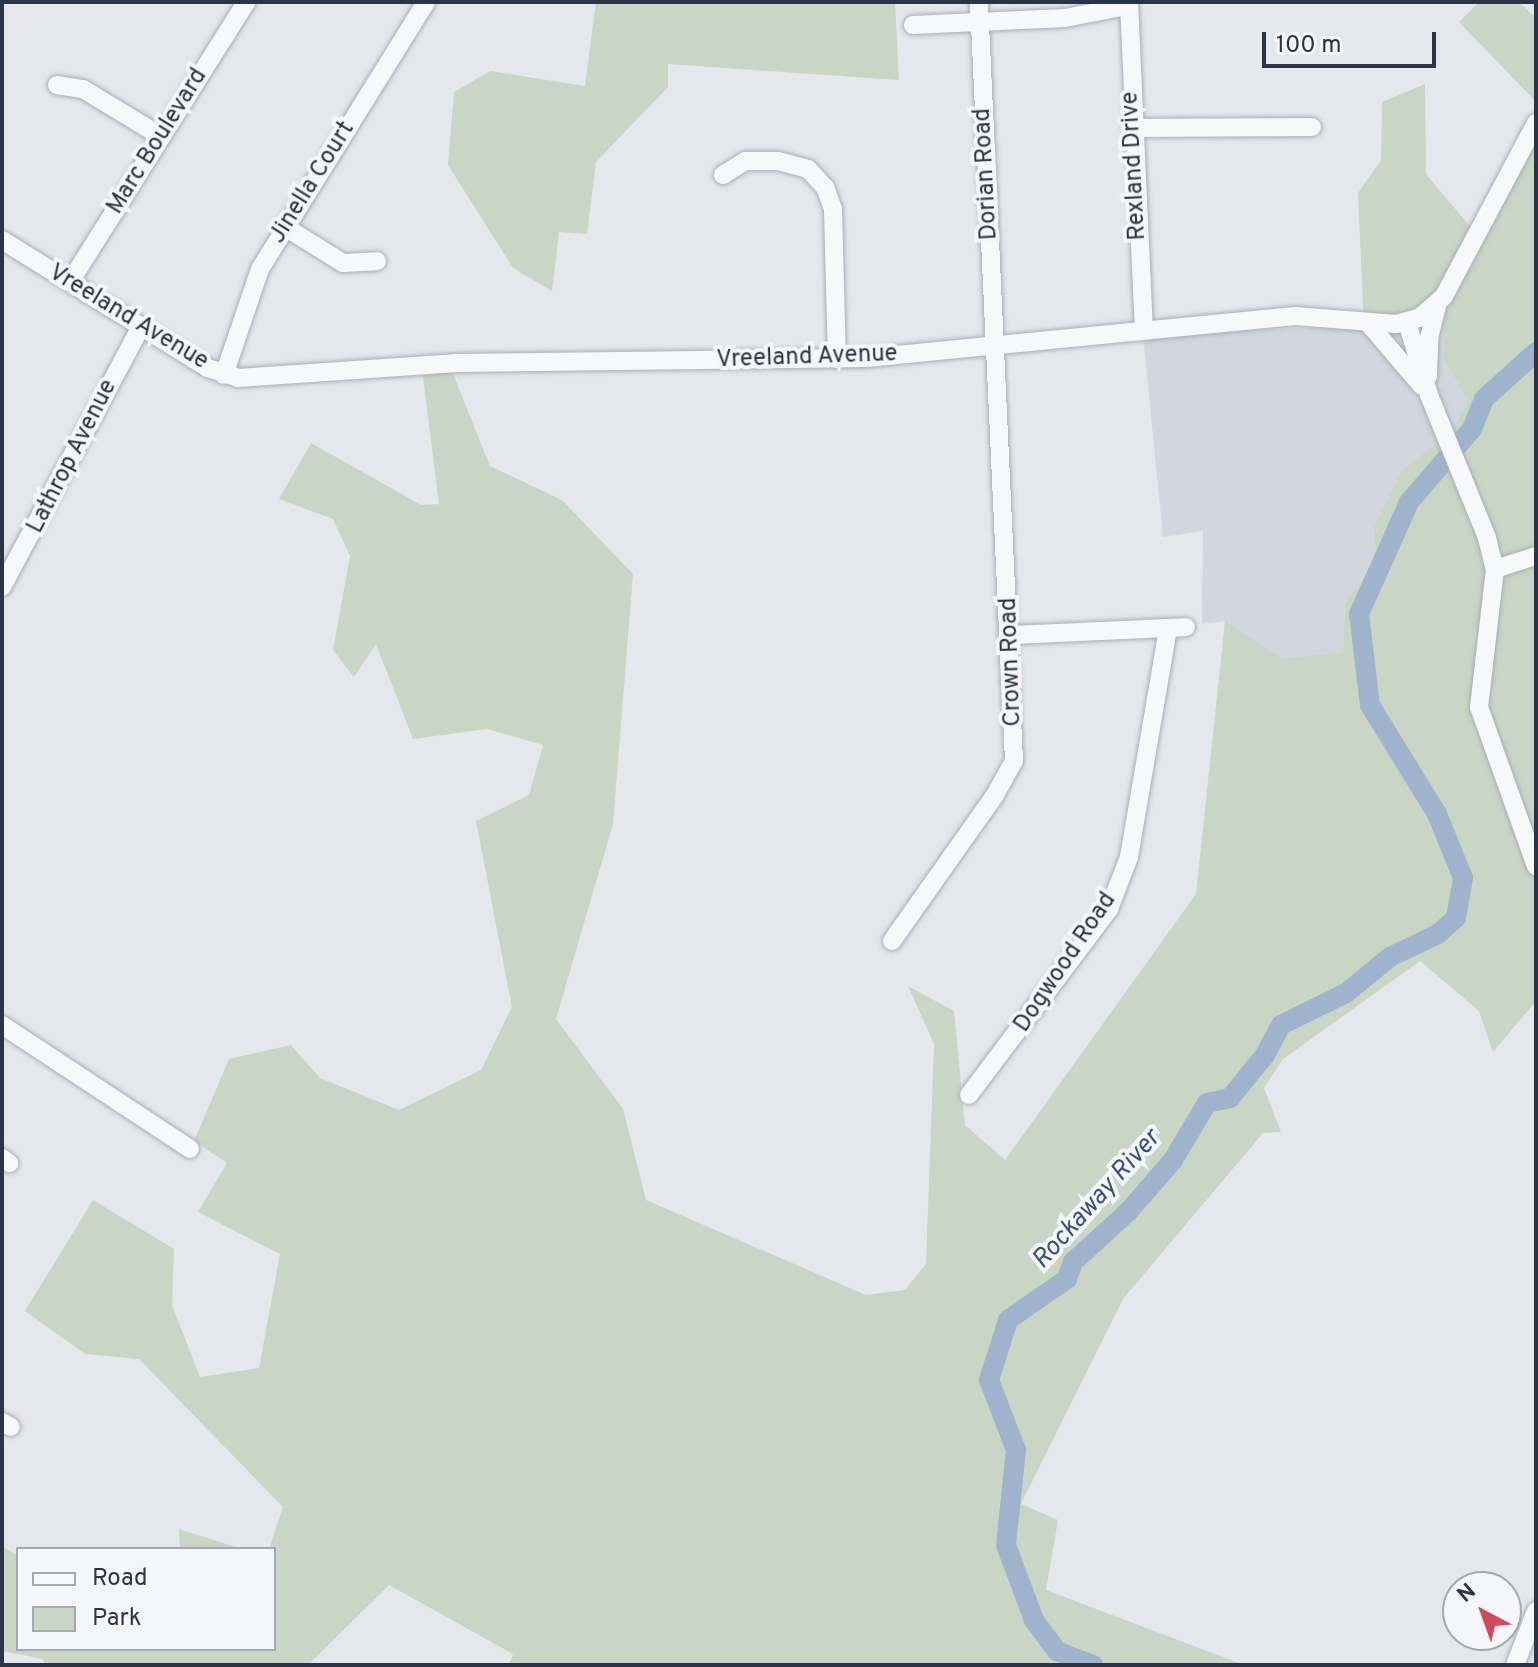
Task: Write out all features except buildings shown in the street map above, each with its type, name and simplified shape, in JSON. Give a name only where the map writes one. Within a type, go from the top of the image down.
[{"type":"street","name":"Marc Boulevard","points":[[70,282],[246,2]]},
{"type":"street","name":"Jinella Court","points":[[224,375],[249,293],[285,227],[426,2]]},
{"type":"street","name":"Dorian Road","points":[[979,2],[995,346]]},
{"type":"street","points":[[913,25],[1065,18],[1128,4]]},
{"type":"street","name":"Rexland Drive","points":[[1128,4],[1144,331]]},
{"type":"street","points":[[57,85],[83,89],[162,137]]},
{"type":"street","points":[[1429,395],[1429,338],[1439,301],[1536,123]]},
{"type":"street","points":[[1133,128],[1312,127]]},
{"type":"street","points":[[723,175],[745,161],[794,163],[825,187],[833,209],[837,359]]},
{"type":"street","points":[[285,227],[343,263],[377,261]]},
{"type":"street","name":"Vreeland Avenue","points":[[2,240],[224,375],[276,379],[457,363],[837,359],[1295,316],[1368,323],[1407,322]]},
{"type":"street","points":[[1439,301],[1407,322],[1429,395],[1480,515],[1495,569],[1479,707],[1536,866]]},
{"type":"street","points":[[1368,323],[1429,395]]},
{"type":"street","name":"Lathrop Avenue","points":[[2,587],[141,327]]},
{"type":"street","name":"Crown Road","points":[[892,941],[995,795],[1014,761],[1011,635],[995,346]]},
{"type":"street","points":[[1495,569],[1536,556]]},
{"type":"street","name":"Dogwood Road","points":[[969,1095],[1109,909],[1129,857],[1177,627],[1011,635]]},
{"type":"street","points":[[2,1025],[190,1149]]},
{"type":"street","points":[[1515,1665],[1536,1611]]},
{"type":"shaded area","points":[[1445,302],[1443,359],[1468,400],[1453,430],[1401,471],[1374,525],[1376,560],[1345,603],[1343,652],[1283,660],[1225,621],[1202,624],[1203,531],[1163,537],[1143,334],[1364,326]]},
{"type":"green space","points":[[596,2],[895,2],[899,80],[668,64],[668,87],[596,162],[587,234],[559,232],[552,291],[513,268],[448,165],[454,92],[490,71],[585,86]]},
{"type":"green space","points":[[1479,2],[1519,2],[1536,18],[1536,102],[1459,22]]},
{"type":"green space","points":[[1425,84],[1426,174],[1479,237],[1536,127],[1536,1001],[1493,1052],[1479,1011],[1420,961],[1283,1059],[1264,1088],[1281,1132],[1263,1133],[1123,1299],[1021,1504],[1058,1520],[1046,1590],[1244,1665],[509,1665],[513,1654],[389,1585],[308,1665],[45,1665],[43,1659],[2,1651],[2,1546],[16,1555],[16,1651],[276,1651],[276,1547],[270,1547],[283,1507],[139,1359],[85,1354],[25,1311],[93,1200],[174,1249],[172,1305],[200,1377],[259,1368],[280,1254],[198,1212],[227,1163],[194,1141],[229,1059],[291,1045],[320,1078],[399,1110],[481,1070],[512,1007],[476,821],[529,795],[543,745],[487,729],[413,739],[376,644],[354,677],[333,650],[350,556],[333,519],[279,499],[311,443],[421,505],[439,504],[421,361],[448,361],[490,466],[562,500],[633,574],[613,824],[556,1019],[623,1109],[646,1200],[866,1295],[905,1290],[926,1264],[934,1044],[908,986],[954,1011],[965,1125],[1005,1160],[1196,894],[1225,621],[1283,659],[1343,652],[1345,603],[1376,560],[1374,525],[1401,471],[1453,430],[1468,400],[1443,359],[1445,302],[1364,326],[1358,193],[1381,160],[1382,102]]},
{"type":"green space","points":[[179,1529],[236,1547],[180,1547]]},
{"type":"waterway","name":"Rockaway River","points":[[1093,1665],[1057,1651],[1034,1620],[1006,1545],[1016,1450],[989,1380],[1008,1320],[1067,1279],[1073,1262],[1128,1212],[1173,1160],[1207,1103],[1230,1098],[1265,1055],[1281,1025],[1346,993],[1390,957],[1438,934],[1456,918],[1463,878],[1437,814],[1370,705],[1359,614],[1409,502],[1472,429],[1484,399],[1536,352]]}]
